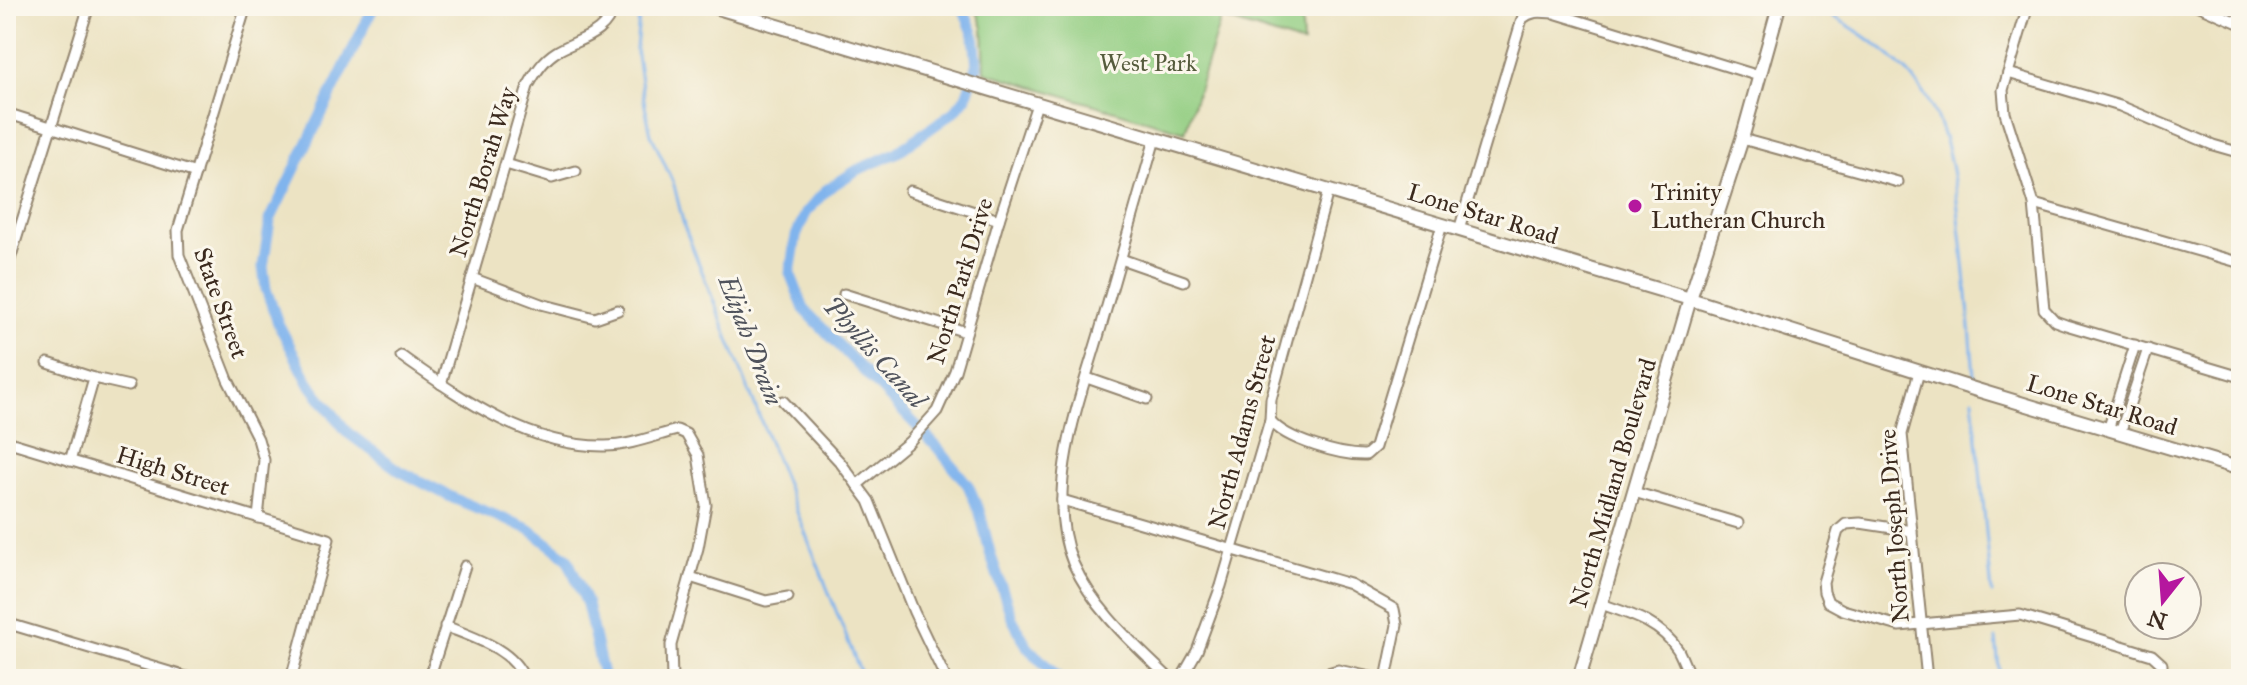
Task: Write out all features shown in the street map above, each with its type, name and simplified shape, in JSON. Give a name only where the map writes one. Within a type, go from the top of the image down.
[{"type":"main road","name":"Lone Star Road","points":[[711,6],[1690,299],[2241,469]]},
{"type":"main road","name":"North Midland Boulevard","points":[[1579,679],[1690,299],[1742,139],[1779,6]]},
{"type":"street","points":[[6,272],[89,6]]},
{"type":"street","name":"State Street","points":[[246,6],[178,230],[179,255],[228,380],[258,439],[264,460],[258,518]]},
{"type":"street","name":"North Borah Way","points":[[441,384],[528,86],[537,69],[555,52],[591,37],[612,12],[613,6]]},
{"type":"street","points":[[2028,6],[2003,90],[2005,113],[2034,204],[2044,309],[2055,321],[2066,325],[2241,377]]},
{"type":"street","points":[[2199,6],[2241,24]]},
{"type":"street","points":[[1459,230],[1522,19],[1535,11],[1554,13],[1759,76]]},
{"type":"street","points":[[2008,73],[2120,106],[2213,145],[2241,153]]},
{"type":"street","name":"North Park Drive","points":[[857,485],[913,438],[937,411],[955,371],[1037,104]]},
{"type":"street","points":[[6,113],[196,173]]},
{"type":"street","points":[[1155,139],[1069,440],[1062,500],[1064,526],[1073,562],[1103,612],[1170,679]]},
{"type":"street","points":[[1742,139],[1898,182]]},
{"type":"street","points":[[506,164],[552,178],[576,171]]},
{"type":"street","points":[[910,191],[999,220]]},
{"type":"street","name":"North Adams Street","points":[[1181,679],[1197,651],[1232,549],[1270,420],[1271,399],[1328,191]]},
{"type":"street","points":[[2034,204],[2241,263]]},
{"type":"street","points":[[1270,420],[1277,429],[1291,436],[1349,456],[1366,455],[1375,447],[1442,225]]},
{"type":"street","points":[[1121,259],[1184,281]]},
{"type":"street","points":[[472,278],[541,304],[595,318],[618,310]]},
{"type":"street","points":[[844,294],[966,332]]},
{"type":"street","points":[[2114,431],[2135,345]]},
{"type":"street","points":[[2114,431],[2148,349]]},
{"type":"street","points":[[401,356],[508,424],[562,442],[607,447],[677,430],[686,434],[698,455],[706,505],[671,645],[672,679]]},
{"type":"street","points":[[48,363],[129,386]]},
{"type":"street","name":"North Joseph Drive","points":[[1919,372],[1902,434],[1927,679]]},
{"type":"street","points":[[70,461],[94,378]]},
{"type":"street","points":[[1087,378],[1147,399]]},
{"type":"street","points":[[783,401],[840,462],[869,501],[914,612],[946,679]]},
{"type":"street","name":"High Street","points":[[6,441],[329,539],[291,679]]},
{"type":"street","points":[[1634,492],[1738,523]]},
{"type":"street","points":[[1062,500],[1350,584],[1394,609],[1397,625],[1386,679]]},
{"type":"street","points":[[1912,531],[1860,523],[1846,524],[1838,531],[1823,582],[1828,602],[1843,610],[1899,626],[2020,615],[2152,655],[2162,664],[2162,679]]},
{"type":"street","points":[[429,679],[465,566]]},
{"type":"street","points":[[690,577],[766,601],[788,597]]},
{"type":"street","points":[[1601,604],[1639,617],[1663,632],[1678,650],[1692,679]]},
{"type":"street","points":[[6,623],[193,679]]},
{"type":"street","points":[[445,626],[512,659],[524,679]]},
{"type":"street","points":[[1325,679],[1328,673],[1338,670],[1380,679]]},
{"type":"green space","name":"West Park","points":[[975,6],[1301,6],[1303,44],[1221,18],[1185,132],[985,72],[983,28]]},
{"type":"waterway","name":"Phyllis Canal","points":[[374,6],[270,220],[263,267],[266,289],[278,323],[309,383],[348,433],[400,471],[455,499],[529,529],[567,558],[587,604],[604,679]]},
{"type":"waterway","name":"Elijah Drain","points":[[640,6],[636,49],[651,134],[674,185],[684,226],[863,679]]},
{"type":"waterway","name":"Phyllis Canal","points":[[962,6],[974,35],[977,66],[966,97],[955,111],[896,153],[857,170],[826,190],[806,213],[796,236],[790,273],[804,309],[937,447],[968,485],[980,513],[1012,618],[1028,648],[1060,679]]},
{"type":"waterway","points":[[1815,6],[1865,36],[1888,54],[1924,93],[1935,114],[1944,136],[1954,183],[1974,376]]},
{"type":"waterway","points":[[1973,399],[1992,593]]},
{"type":"waterway","points":[[1996,639],[2000,679]]},
{"type":"place","name":"Trinity Lutheran Church","points":[[1635,206]]}]
